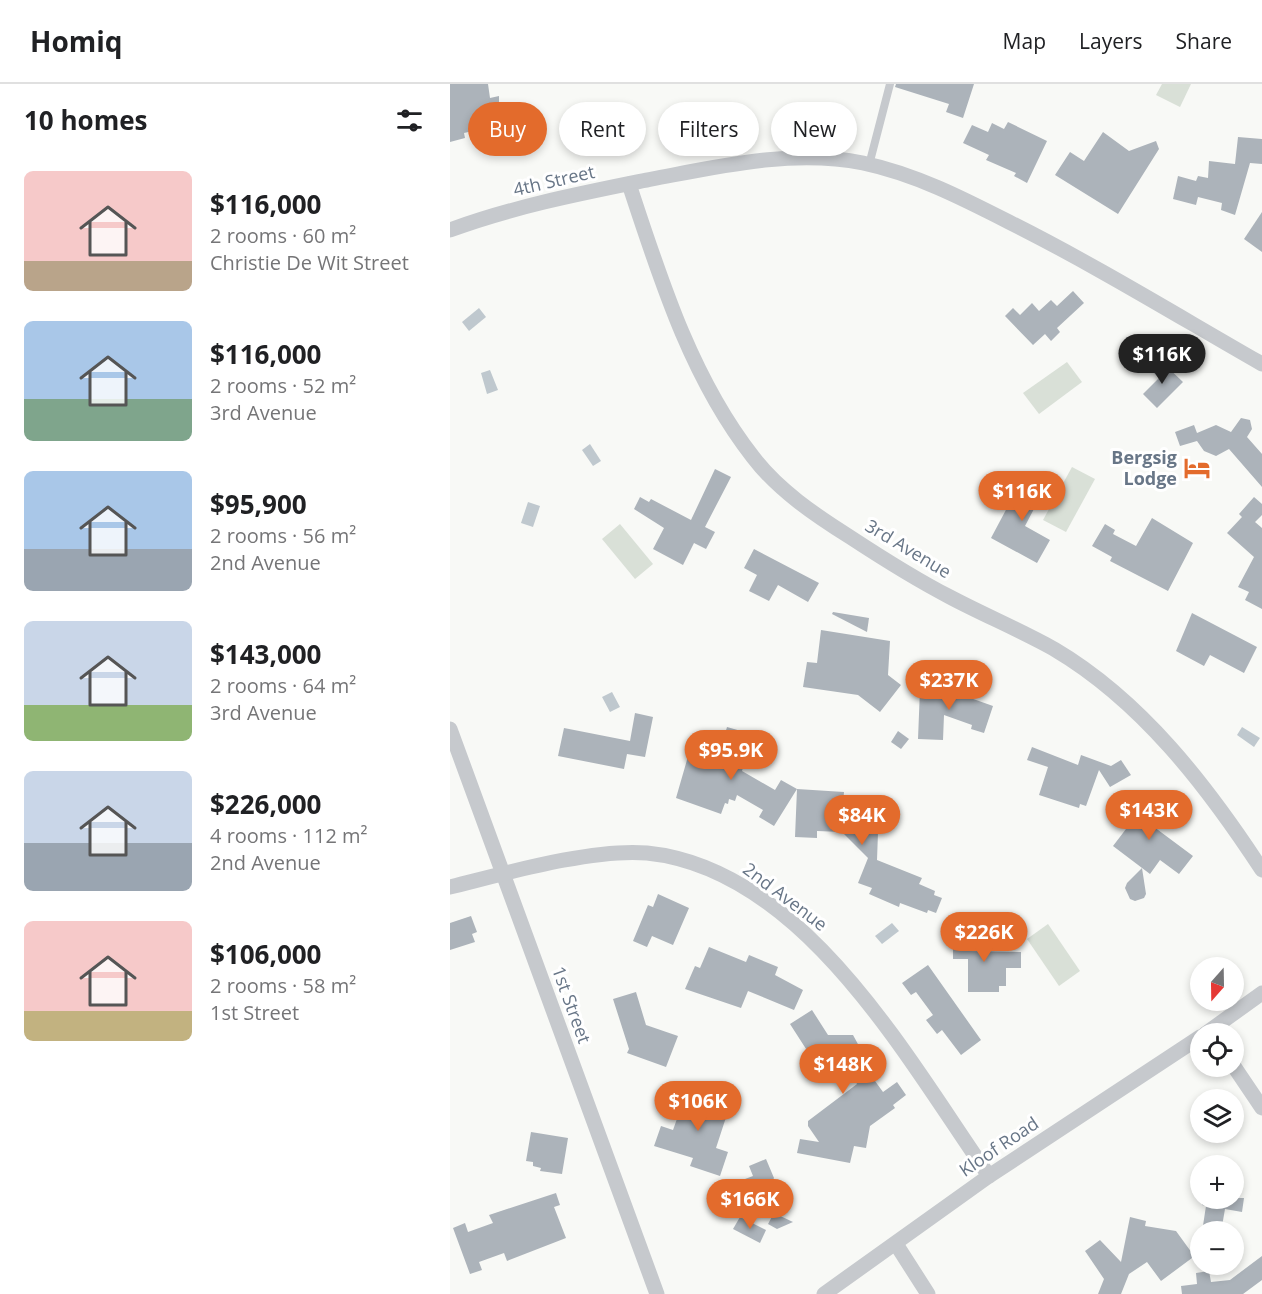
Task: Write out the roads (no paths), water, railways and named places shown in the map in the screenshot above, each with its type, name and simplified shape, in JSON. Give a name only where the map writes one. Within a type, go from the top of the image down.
[{"type":"street","name":"4th Street","points":[[450,230],[534,203],[770,158],[824,158],[868,165],[950,191],[1046,240],[1262,364]]},
{"type":"street","name":"3rd Avenue","points":[[630,184],[663,288],[709,388],[753,458],[787,492],[820,518],[910,575],[1054,650],[1092,676],[1173,750],[1202,783],[1262,870]]},
{"type":"street","name":"1st Street","points":[[450,729],[657,1294]]},
{"type":"street","name":"2nd Avenue","points":[[450,887],[502,874],[597,856],[646,853],[706,866],[731,880],[796,926],[832,958],[868,1004],[989,1176]]},
{"type":"street","name":"Kloof Road","points":[[1221,1023],[1262,993]]},
{"type":"street","name":"Kloof Road","points":[[824,1294],[989,1176],[1190,1044]]},
{"type":"street","points":[[1241,1077],[1262,1108]]},
{"type":"street","points":[[896,1244],[928,1294]]},
{"type":"lane","points":[[868,165],[890,84]]},
{"type":"place","name":"Bergsig Lodge","points":[[1197,468]]}]
